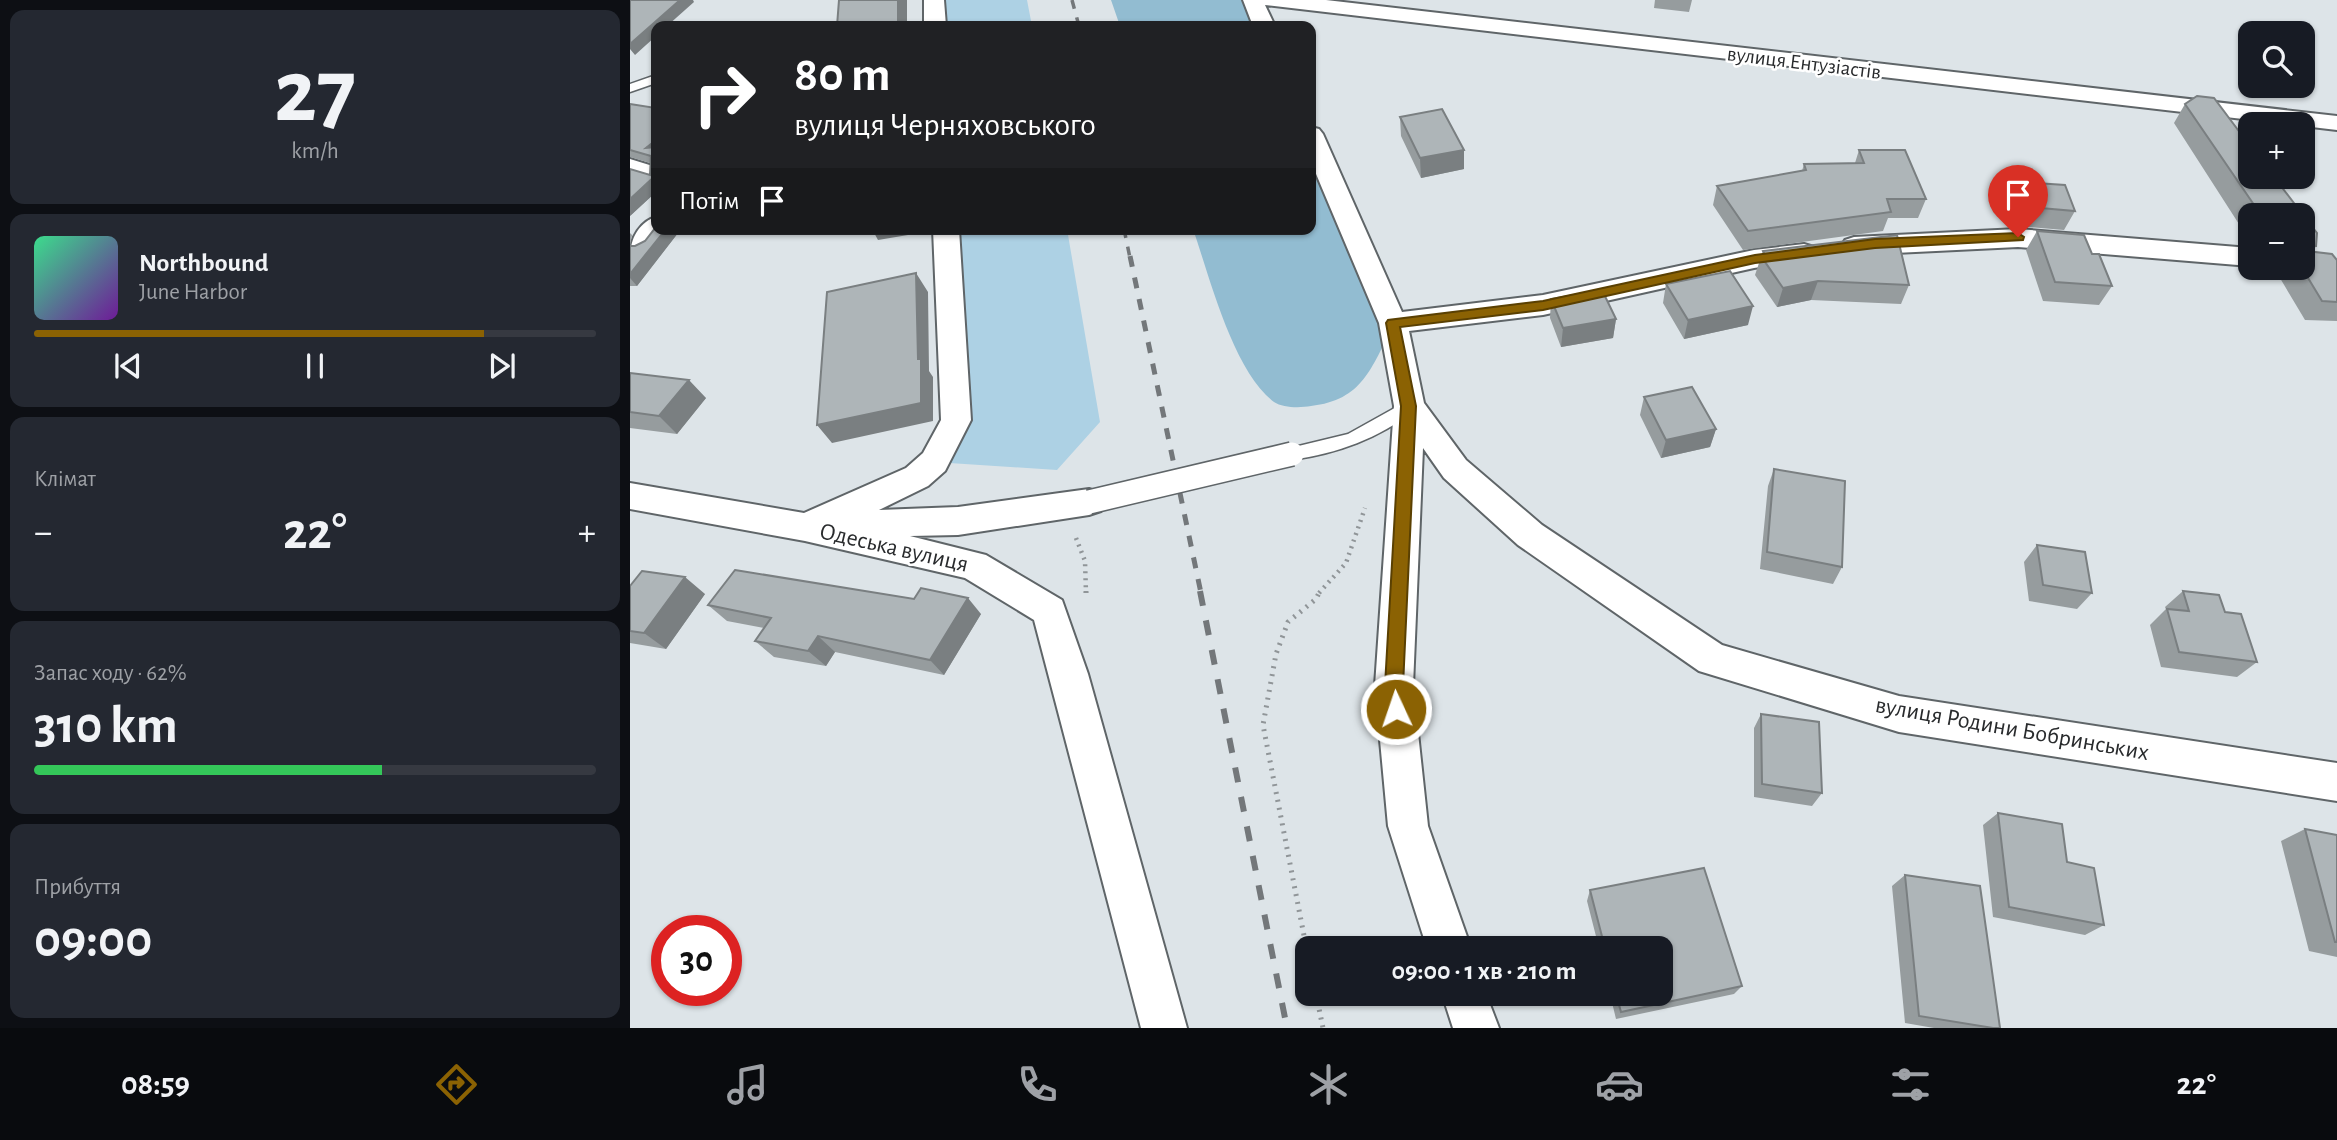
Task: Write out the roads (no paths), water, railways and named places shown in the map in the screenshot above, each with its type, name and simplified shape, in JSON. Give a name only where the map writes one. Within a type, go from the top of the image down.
[{"type":"street","points":[[934,0],[935,21]]},
{"type":"street","points":[[1252,0],[1262,21]]},
{"type":"street","name":"вулиця Ентузіастів","points":[[1272,0],[2337,123]]},
{"type":"street","points":[[1316,146],[1393,323],[1409,406],[1394,686],[1408,827],[1445,936]]},
{"type":"street","points":[[630,166],[651,173]]},
{"type":"street","points":[[640,247],[651,232]]},
{"type":"street","name":"Одеська вулиця","points":[[804,527],[880,496],[917,477],[934,462],[956,419],[946,235]]},
{"type":"street","points":[[1393,323],[1543,306],[1755,259],[1875,243],[2018,237],[2238,256]]},
{"type":"street","name":"вулиця Родини Бобринських","points":[[1409,406],[1455,469],[1530,535],[1712,659],[1899,714],[2337,782]]},
{"type":"street","points":[[630,496],[804,527],[958,521],[1088,502],[1292,454]]},
{"type":"street","name":"Одеська вулиця","points":[[804,527],[974,565],[1049,611],[1073,687],[1164,1028]]},
{"type":"street","points":[[1468,1006],[1476,1028]]},
{"type":"lane","points":[[630,88],[651,81]]},
{"type":"lane","points":[[1292,454],[1332,447],[1362,437],[1388,423],[1409,406]]},
{"type":"railway","points":[[1072,0],[1078,21]]},
{"type":"railway","points":[[1125,235],[1130,258]]},
{"type":"railway","points":[[1130,256],[1201,593]]},
{"type":"railway","points":[[1200,591],[1287,1028]]}]
